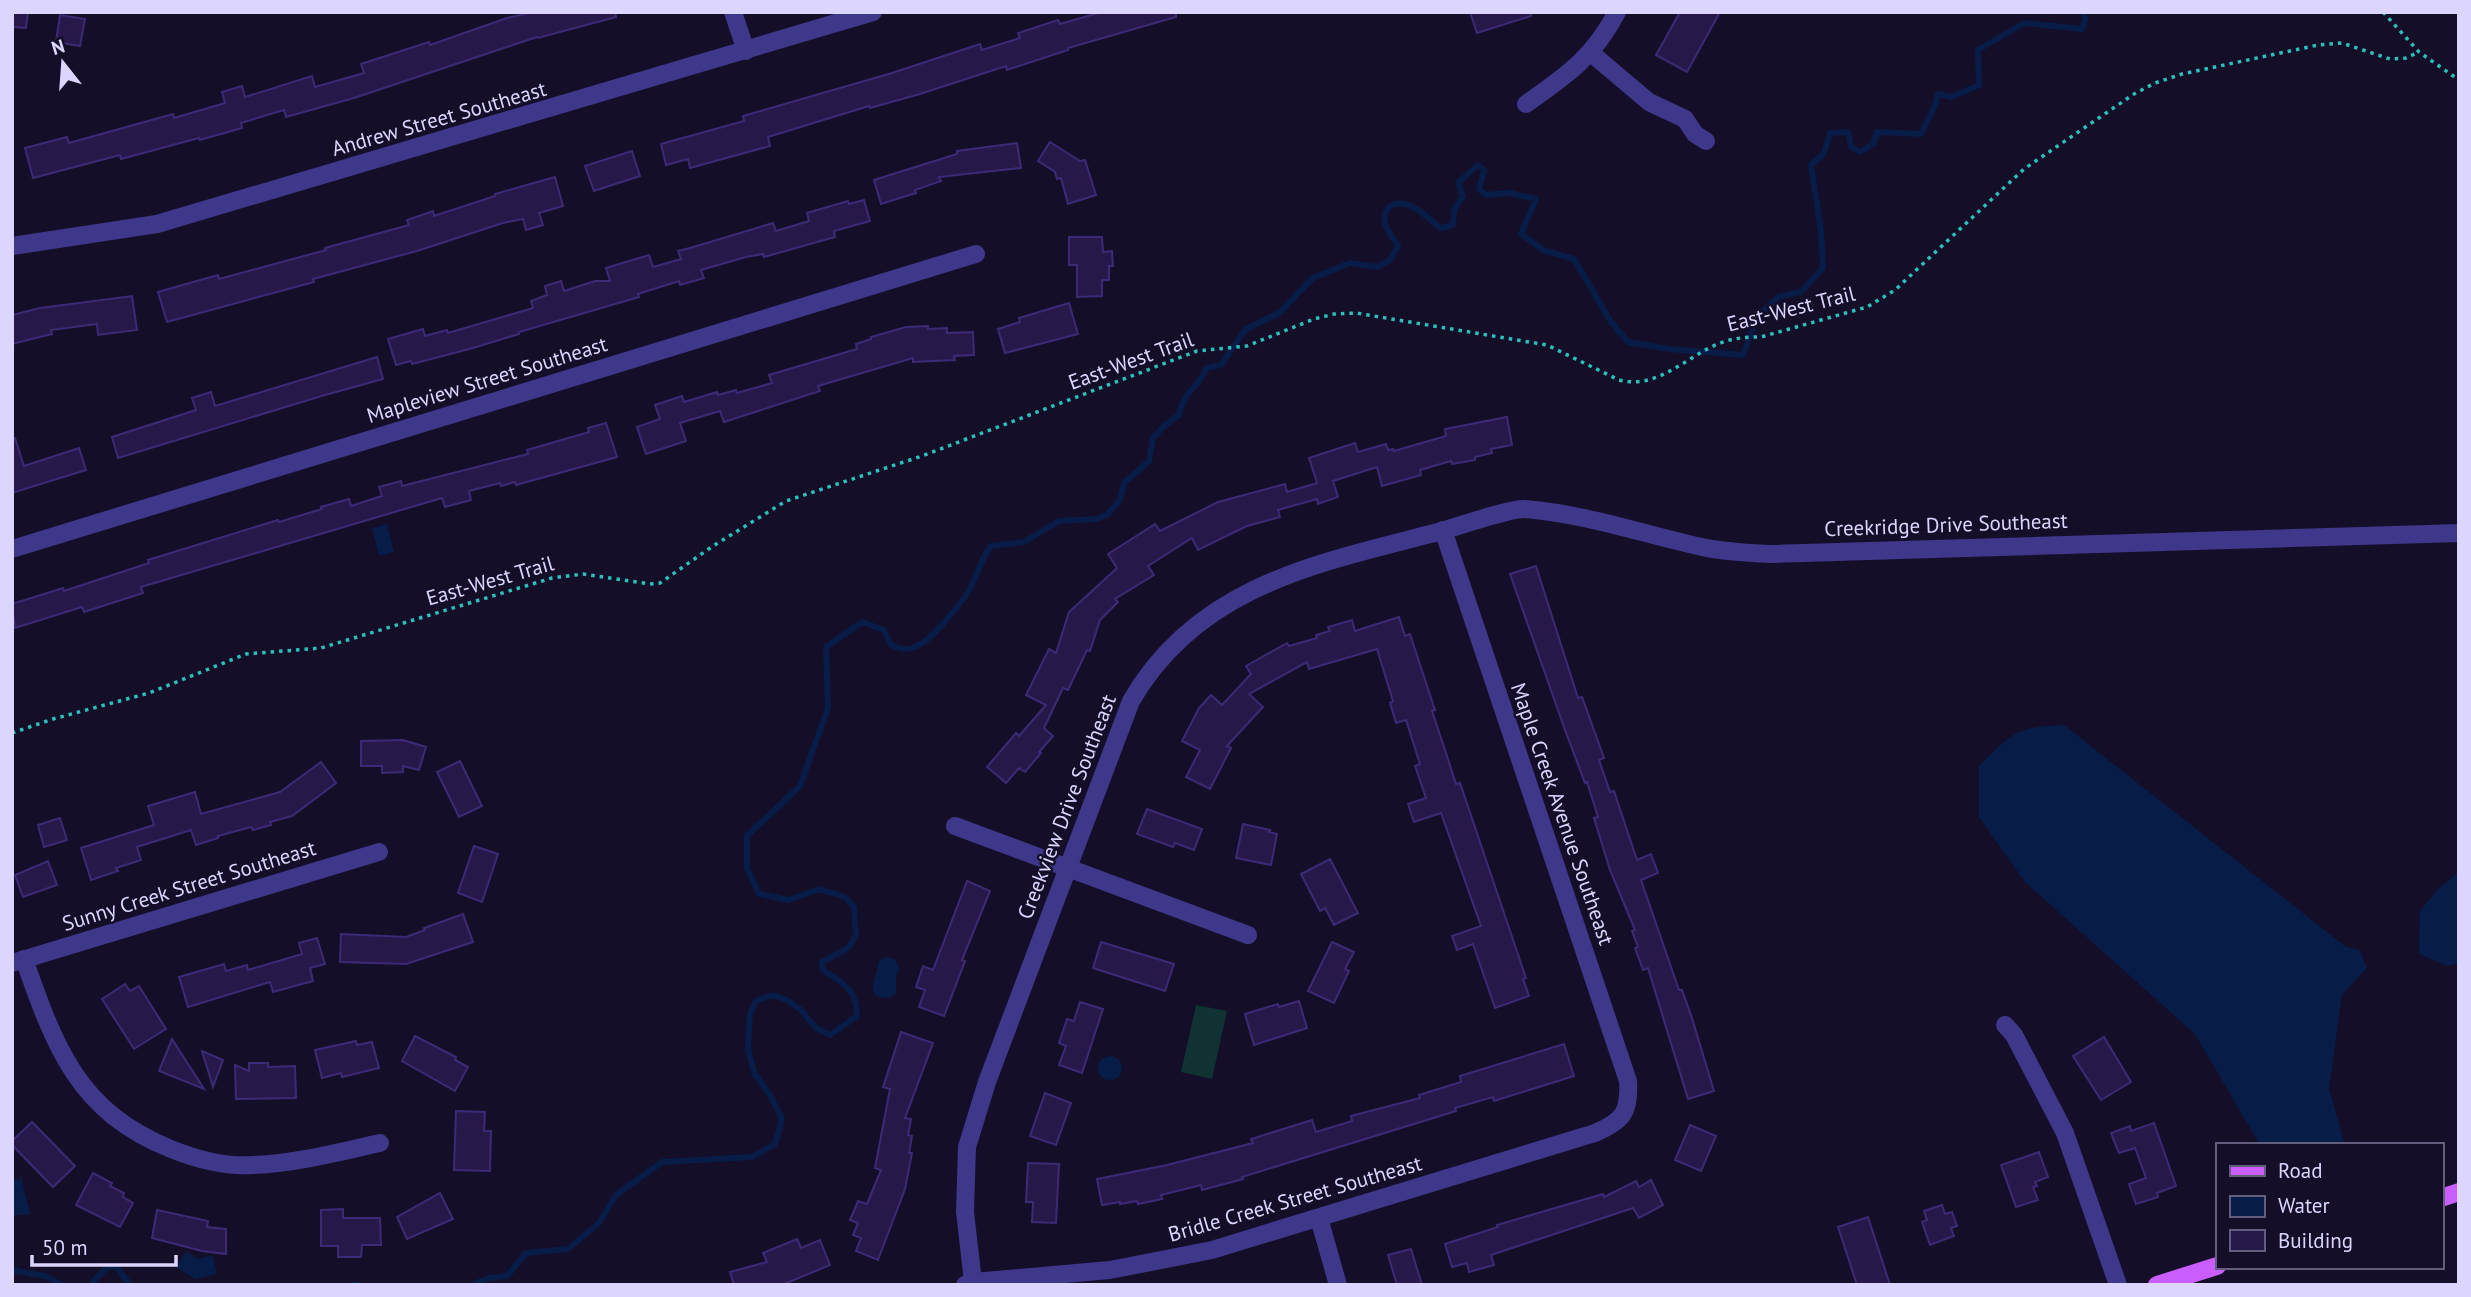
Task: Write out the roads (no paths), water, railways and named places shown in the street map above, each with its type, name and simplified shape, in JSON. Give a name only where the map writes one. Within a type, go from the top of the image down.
[{"type":"main road","points":[[2157,1285],[2216,1266]]},
{"type":"street","points":[[733,12],[746,51]]},
{"type":"street","name":"Andrew Street Southeast","points":[[12,246],[158,224],[873,12]]},
{"type":"street","points":[[1526,104],[1572,72],[1591,52],[1617,12]]},
{"type":"street","points":[[1591,52],[1649,102],[1685,119],[1696,134],[1706,141]]},
{"type":"street","name":"Mapleview Street Southeast","points":[[12,549],[976,254]]},
{"type":"street","name":"Creekridge Drive Southeast","points":[[1443,530],[1522,509],[1605,522],[1704,547],[1771,554],[2459,533]]},
{"type":"street","name":"Creekview Drive Southeast","points":[[969,1283],[965,1212],[967,1147],[987,1082],[1068,866],[1131,701],[1144,678],[1181,638],[1212,614],[1256,587],[1304,570],[1443,530]]},
{"type":"street","name":"Maple Creek Avenue Southeast","points":[[1443,530],[1628,1080],[1629,1098],[1625,1113]]},
{"type":"street","points":[[955,825],[1248,935]]},
{"type":"street","name":"Sunny Creek Street Southeast","points":[[18,961],[379,852]]},
{"type":"street","points":[[18,961],[49,1030],[81,1085],[124,1125],[159,1145],[195,1159],[222,1164],[254,1165],[380,1143]]},
{"type":"street","points":[[2005,1025],[2014,1035],[2031,1072],[2066,1133],[2118,1285]]},
{"type":"street","name":"Bridle Creek Street Southeast","points":[[969,1283],[1060,1275],[1163,1261],[1212,1250],[1595,1133],[1622,1118],[1625,1113]]},
{"type":"street","points":[[1319,1219],[1338,1285]]},
{"type":"water","points":[[387,524],[394,552],[379,556],[372,528]]},
{"type":"water","points":[[2064,725],[2346,947],[2360,950],[2367,968],[2342,995],[2329,1089],[2344,1143],[2259,1143],[2195,1034],[2025,882],[1979,817],[1979,766],[2008,739],[2035,728]]},
{"type":"water","points":[[2459,872],[2459,963],[2447,966],[2419,954],[2420,911],[2438,889]]},
{"type":"water","points":[[886,957],[895,959],[899,969],[896,976],[896,993],[886,998],[874,994],[873,985],[879,961]]},
{"type":"water","points":[[1110,1056],[1121,1063],[1122,1068],[1115,1079],[1110,1080],[1099,1073],[1098,1068],[1105,1057]]},
{"type":"water","points":[[21,1176],[30,1214],[12,1216],[12,1178],[18,1180]]},
{"type":"water","points":[[186,1251],[198,1259],[213,1255],[217,1274],[195,1279],[176,1267]]},
{"type":"waterway","points":[[471,1285],[489,1278],[507,1276],[526,1253],[568,1249],[599,1223],[616,1195],[662,1162],[752,1157],[775,1144],[782,1119],[770,1095],[754,1073],[748,1048],[750,1013],[757,1000],[773,995],[785,999],[801,1010],[816,1028],[830,1035],[857,1016],[852,993],[843,983],[823,970],[822,962],[848,948],[856,935],[854,907],[845,897],[819,889],[789,900],[759,894],[747,868],[747,836],[800,786],[828,708],[826,647],[862,622],[884,630],[891,645],[904,649],[917,646],[938,629],[959,604],[972,585],[991,546],[1024,542],[1059,521],[1096,519],[1107,515],[1120,500],[1124,483],[1149,461],[1153,438],[1179,415],[1184,400],[1206,368],[1221,365],[1246,329],[1279,313],[1313,278],[1350,263],[1378,267],[1390,260],[1398,246],[1389,232],[1384,216],[1394,204],[1410,205],[1441,228],[1453,225],[1454,210],[1463,196],[1458,183],[1478,165],[1484,170],[1479,189],[1486,195],[1509,193],[1536,199],[1521,234],[1543,250],[1574,259],[1611,322],[1628,342],[1669,349],[1743,355],[1757,317],[1778,297],[1801,292],[1823,268],[1821,231],[1811,165],[1824,153],[1830,133],[1848,132],[1851,147],[1860,152],[1873,144],[1877,132],[1921,134],[1938,94],[1951,97],[1979,85],[1978,50],[2024,23],[2082,29],[2084,12]]},
{"type":"waterway","points":[[90,1285],[107,1267],[116,1266],[130,1285]]},
{"type":"waterway","points":[[12,1270],[45,1276],[62,1285]]},
{"type":"waterway","points":[[351,1285],[360,1285]]}]
